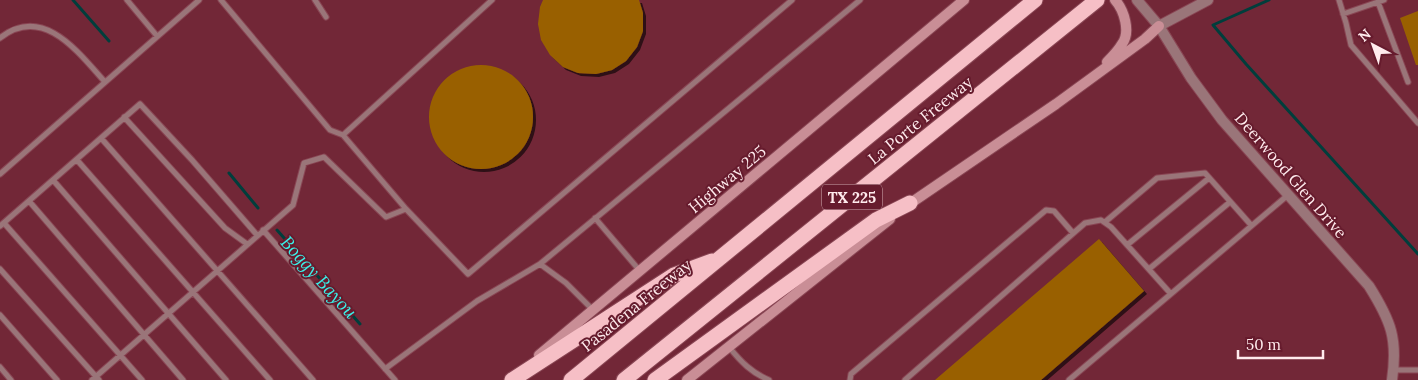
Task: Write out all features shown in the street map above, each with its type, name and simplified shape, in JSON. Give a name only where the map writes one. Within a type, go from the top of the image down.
[{"type":"highway","name":"La Porte Freeway","points":[[723,258],[1035,0]]},
{"type":"highway","name":"La Porte Freeway","points":[[624,380],[1097,0]]},
{"type":"highway","points":[[655,380],[876,220],[910,203]]},
{"type":"highway","points":[[511,380],[674,275],[723,258]]},
{"type":"highway","name":"Pasadena Freeway","points":[[571,380],[723,258]]},
{"type":"main road","name":"Highway 225","points":[[511,380],[964,0]]},
{"type":"main road","points":[[1095,76],[1124,43],[1126,30],[1122,8],[1115,0]]},
{"type":"main road","points":[[687,380],[910,203],[1095,76],[1145,39],[1159,26]]},
{"type":"street","name":"Deerwood Glen Drive","points":[[1138,0],[1159,26],[1190,78],[1222,120],[1369,286],[1386,312],[1392,334],[1395,360],[1393,375]]},
{"type":"street","points":[[1159,26],[1208,0]]},
{"type":"lane","points":[[127,0],[157,36]]},
{"type":"lane","points":[[0,174],[200,0]]},
{"type":"lane","points":[[222,0],[330,130],[343,135],[406,209],[468,274],[792,0]]},
{"type":"lane","points":[[315,0],[326,17]]},
{"type":"lane","points":[[343,135],[492,0]]},
{"type":"lane","points":[[385,369],[477,301],[540,264],[860,0]]},
{"type":"lane","points":[[1339,0],[1351,46],[1418,123]]},
{"type":"lane","points":[[1343,14],[1381,1],[1408,82]]},
{"type":"lane","points":[[0,38],[10,30],[20,27],[51,30],[82,56],[105,82]]},
{"type":"lane","points":[[142,380],[2,224],[140,104],[257,235]]},
{"type":"lane","points":[[124,117],[225,228],[248,244]]},
{"type":"lane","points":[[100,138],[313,380]]},
{"type":"lane","points":[[0,269],[96,379],[168,313],[293,205],[304,163],[324,157],[386,217],[406,209]]},
{"type":"lane","points":[[77,160],[270,380]]},
{"type":"lane","points":[[1105,222],[1157,178],[1205,173],[1251,226]]},
{"type":"lane","points":[[1127,245],[1209,178]]},
{"type":"lane","points":[[53,180],[226,380]]},
{"type":"lane","points":[[1069,380],[1288,195]]},
{"type":"lane","points":[[29,201],[143,336],[183,380]]},
{"type":"lane","points":[[1149,269],[1230,202]]},
{"type":"lane","points":[[850,380],[851,374],[1046,210],[1054,211],[1073,233]]},
{"type":"lane","points":[[595,218],[640,271]]},
{"type":"lane","points":[[905,380],[1085,223],[1102,220],[1105,222],[1171,294]]},
{"type":"lane","points":[[264,230],[395,380]]},
{"type":"lane","points":[[540,264],[566,284],[594,310]]},
{"type":"lane","points":[[0,315],[57,380]]},
{"type":"lane","points":[[729,347],[745,366],[757,375],[769,380]]},
{"type":"lane","points":[[0,367],[11,380]]},
{"type":"lane","points":[[1393,375],[1418,370]]},
{"type":"building","points":[[543,0],[639,0],[643,13],[643,31],[637,47],[626,61],[612,70],[596,74],[578,73],[563,67],[550,55],[541,40],[538,24],[540,7]]},
{"type":"building","points":[[1418,11],[1418,65],[1416,65],[1400,18]]},
{"type":"building","points":[[481,65],[501,69],[510,73],[518,80],[525,88],[529,97],[533,117],[529,137],[525,146],[518,154],[510,161],[501,165],[481,169],[461,165],[452,161],[444,154],[437,146],[433,137],[429,117],[433,97],[437,88],[444,80],[452,73],[461,69]]},
{"type":"building","points":[[1099,239],[1144,291],[1041,380],[935,380]]},
{"type":"waterway","name":"Boggy Bayou","points":[[73,0],[109,41]]},
{"type":"waterway","points":[[1269,0],[1213,25],[1418,254]]},
{"type":"waterway","name":"Boggy Bayou","points":[[229,173],[258,208]]},
{"type":"waterway","name":"Boggy Bayou","points":[[277,230],[360,324]]}]
